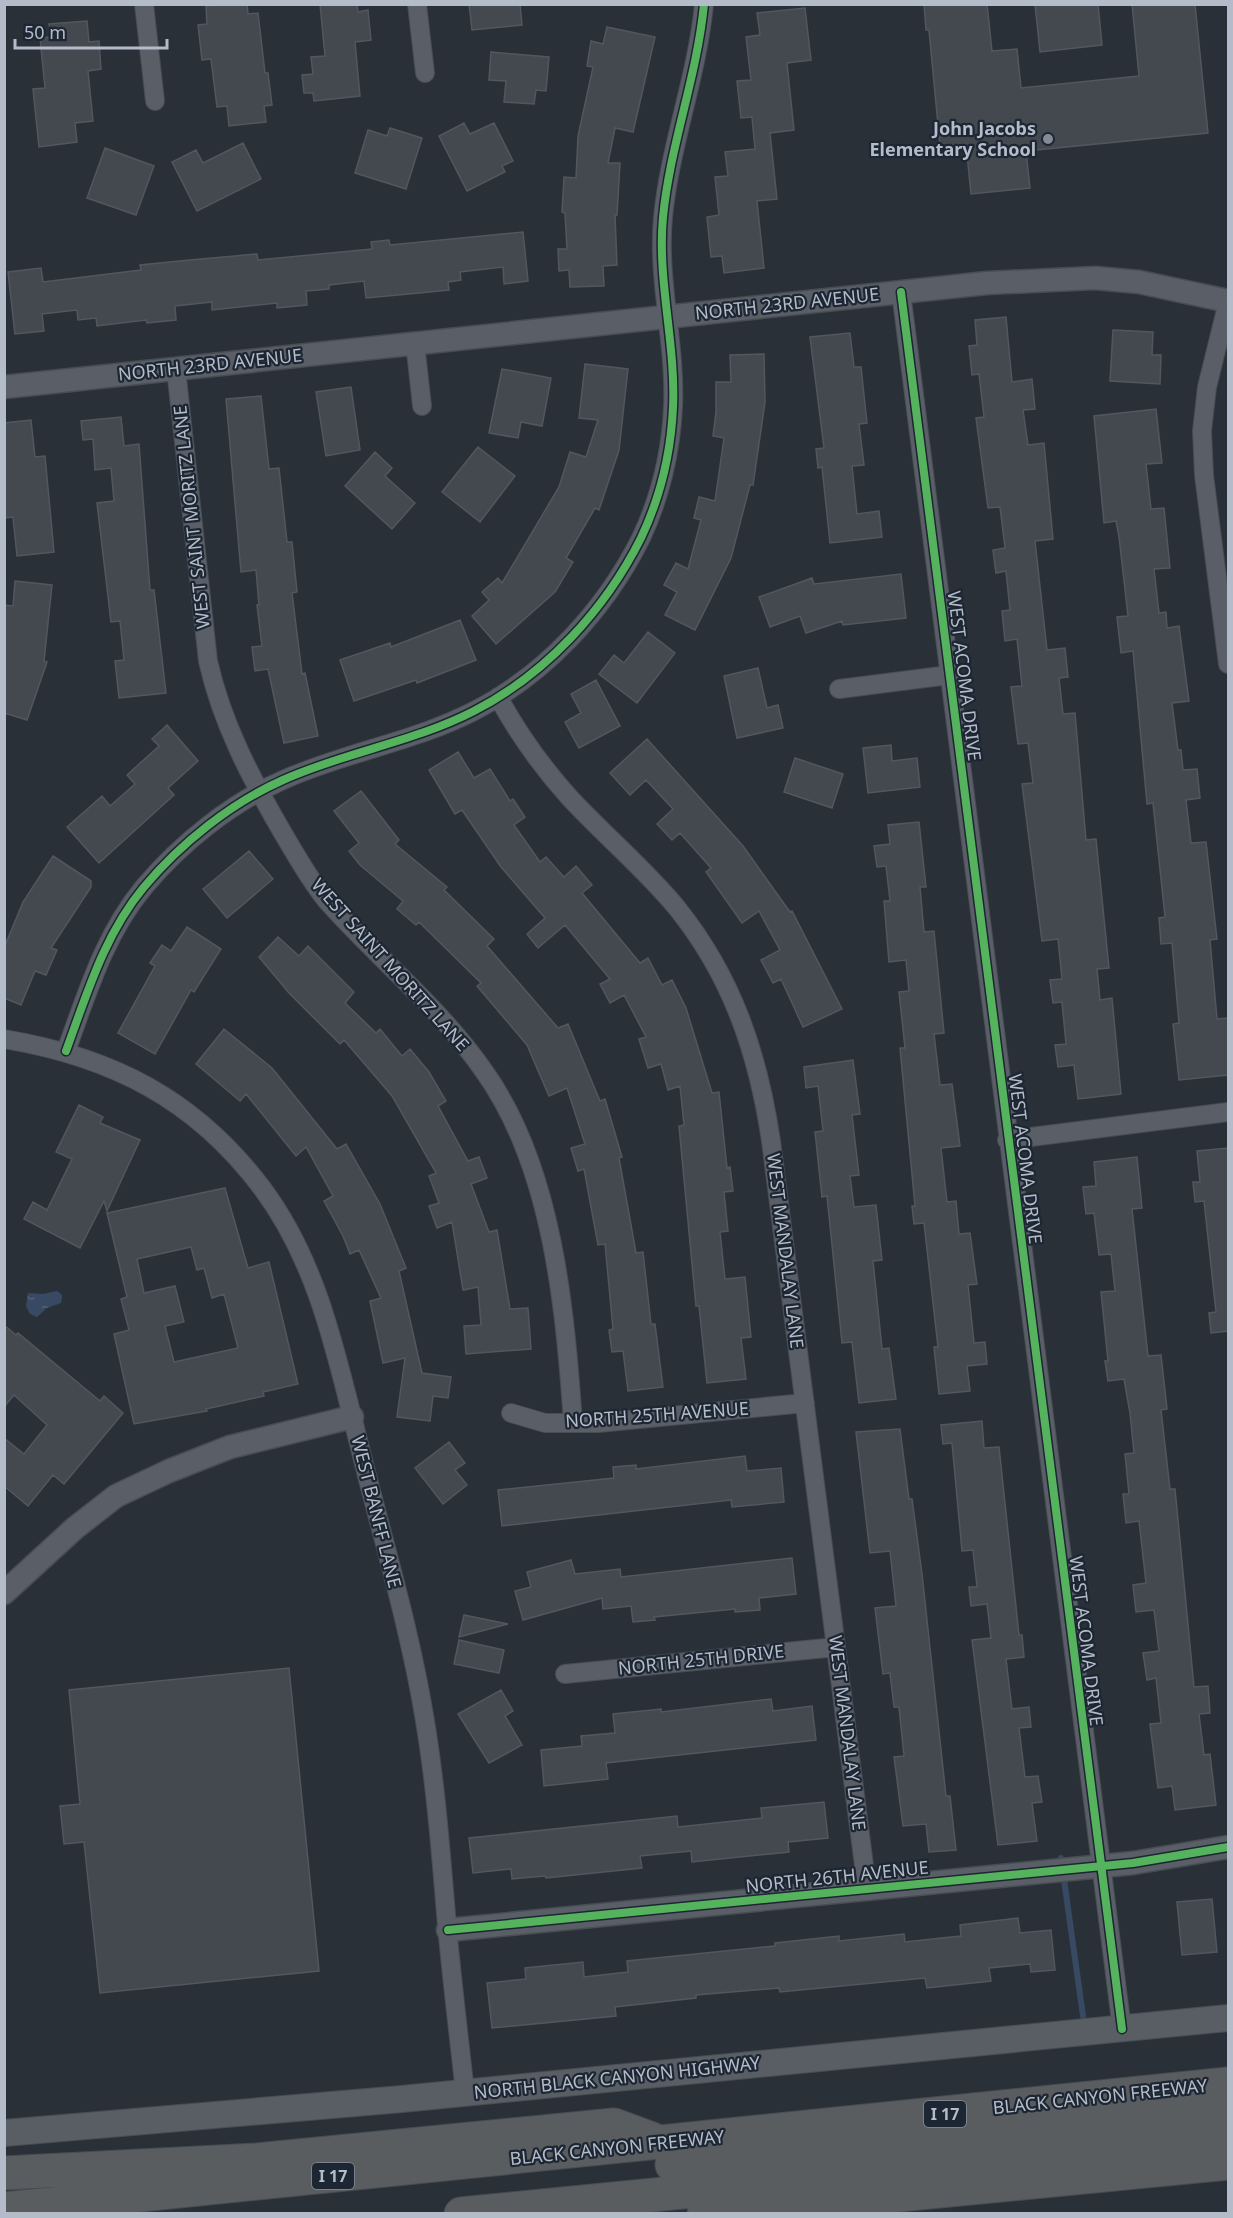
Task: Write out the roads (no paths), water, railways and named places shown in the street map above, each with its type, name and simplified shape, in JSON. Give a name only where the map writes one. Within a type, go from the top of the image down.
[{"type":"highway","name":"BLACK CANYON FREEWAY","points":[[4,2209],[1228,2084]]},
{"type":"highway","points":[[181,2214],[1228,2110]]},
{"type":"highway","points":[[4,2173],[257,2160],[614,2125],[662,2143]]},
{"type":"highway","points":[[461,2214],[1228,2138]]},
{"type":"highway","points":[[704,2214],[1228,2163]]},
{"type":"main road","name":"NORTH BLACK CANYON HIGHWAY","points":[[4,2133],[465,2093],[1228,2018]]},
{"type":"street","points":[[144,4],[155,101]]},
{"type":"street","points":[[417,4],[425,73]]},
{"type":"street","points":[[66,1051],[93,972],[112,935],[143,888],[185,845],[226,813],[260,792],[326,764],[438,728],[498,697],[555,653],[591,616],[641,537],[657,496],[667,457],[673,406],[662,255],[664,214],[670,172],[700,45],[704,4]]},
{"type":"street","name":"NORTH 23RD AVENUE","points":[[4,387],[987,284],[1095,278],[1140,282],[1228,302]]},
{"type":"street","name":"WEST ACOMA DRIVE","points":[[901,292],[1099,1866],[1122,2029]]},
{"type":"street","points":[[1228,302],[1207,387],[1202,431],[1204,475],[1228,664]]},
{"type":"street","points":[[415,343],[422,406]]},
{"type":"street","name":"WEST SAINT MORITZ LANE","points":[[176,369],[207,661],[214,692],[231,734],[260,792],[303,867],[326,899],[436,1011],[486,1074],[502,1100],[520,1137],[547,1217],[556,1269],[573,1423]]},
{"type":"street","points":[[839,689],[950,675]]},
{"type":"street","name":"WEST MANDALAY LANE","points":[[498,697],[524,741],[552,777],[677,909],[710,955],[751,1042],[766,1106],[867,1889]]},
{"type":"street","name":"WEST BANFF LANE","points":[[4,1039],[66,1051],[140,1080],[171,1101],[210,1132],[262,1188],[305,1258],[320,1298],[352,1417],[413,1657],[424,1714],[435,1785],[465,2093]]},
{"type":"street","points":[[1007,1140],[1228,1112]]},
{"type":"street","name":"NORTH 25TH AVENUE","points":[[511,1413],[545,1423],[598,1423],[805,1403]]},
{"type":"street","points":[[4,1593],[75,1528],[116,1497],[170,1470],[230,1447],[352,1417]]},
{"type":"street","name":"NORTH 25TH DRIVE","points":[[566,1674],[836,1647]]},
{"type":"street","name":"NORTH 26TH AVENUE","points":[[448,1930],[1099,1866],[1228,1847]]},
{"type":"water","points":[[57,1291],[62,1295],[61,1303],[47,1308],[37,1317],[30,1314],[26,1306],[28,1293],[43,1294]]},
{"type":"waterway","points":[[1061,1858],[1083,2016]]},
{"type":"place","name":"John Jacobs Elementary School","points":[[1048,139]]}]
